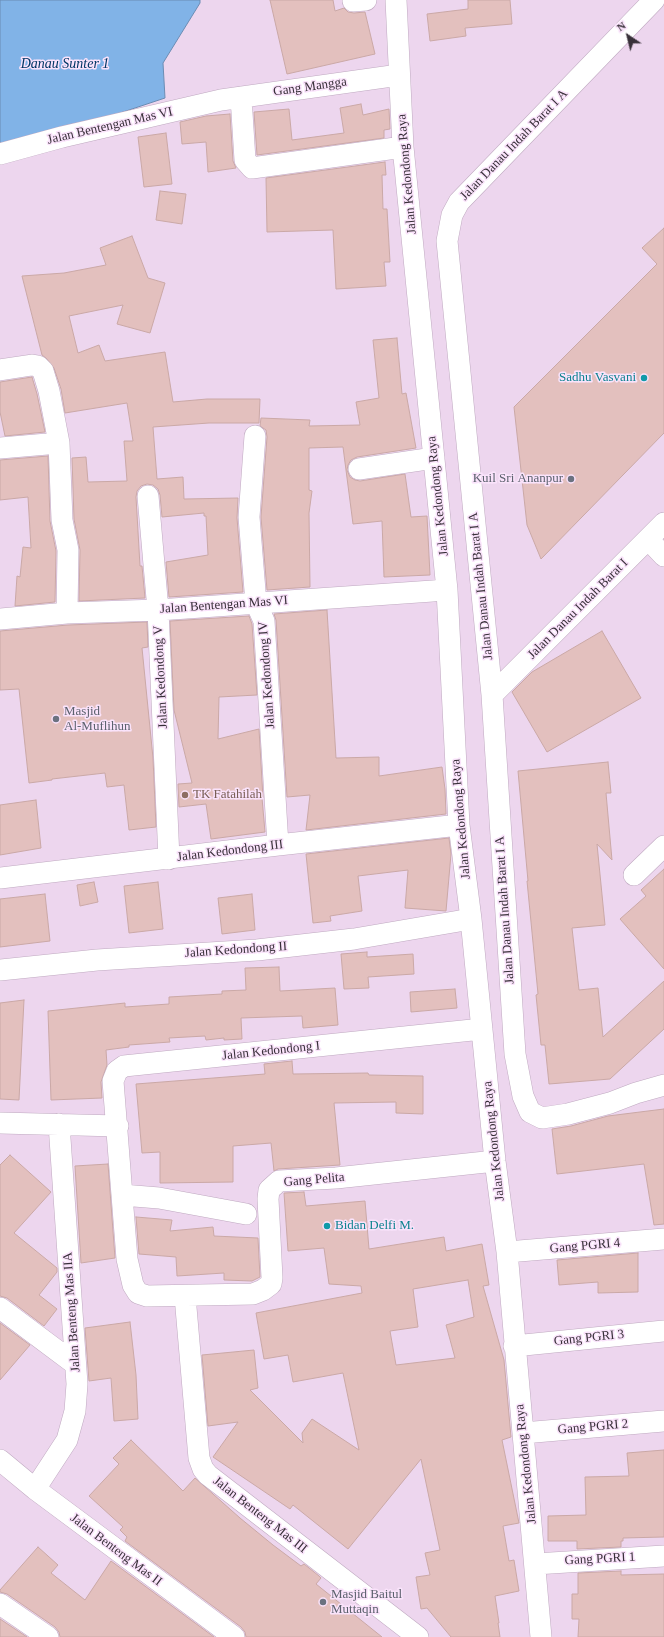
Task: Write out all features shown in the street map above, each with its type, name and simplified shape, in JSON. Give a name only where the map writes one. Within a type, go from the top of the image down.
[{"type":"street","name":"Jalan Danau Indah Barat I A","points":[[654,0],[459,202],[452,215],[447,241],[492,695],[515,1054],[523,1096],[530,1112],[542,1118],[568,1114],[610,1103],[636,1093],[664,1085]]},
{"type":"street","name":"Jalan Kedondong Raya","points":[[401,1],[399,75],[403,146],[447,590],[459,825],[471,919],[495,1161],[507,1252],[514,1346],[541,1637]]},
{"type":"street","name":"Gang Mangga","points":[[221,100],[399,75]]},
{"type":"street","points":[[242,97],[245,160],[252,168],[403,146]]},
{"type":"street","name":"Jalan Bentengan Mas VI","points":[[0,154],[62,137],[221,100]]},
{"type":"street","points":[[0,370],[32,365],[38,366],[43,371],[49,391],[59,443],[62,520],[68,550],[67,613]]},
{"type":"street","name":"Jalan Kedondong IV","points":[[255,436],[249,517],[256,603],[264,621],[278,844]]},
{"type":"street","points":[[0,448],[59,443]]},
{"type":"street","points":[[359,469],[434,458]]},
{"type":"street","name":"Jalan Kedondong V","points":[[148,496],[158,610],[169,859]]},
{"type":"street","name":"Jalan Danau Indah Barat I","points":[[492,695],[664,523]]},
{"type":"street","points":[[648,539],[664,556]]},
{"type":"street","name":"Jalan Bentengan Mas VI","points":[[0,619],[67,613],[158,610],[447,590]]},
{"type":"street","name":"Jalan Kedondong III","points":[[0,878],[169,859],[278,844],[459,825]]},
{"type":"street","points":[[634,875],[664,846]]},
{"type":"street","name":"Jalan Kedondong II","points":[[0,970],[97,960],[257,950],[354,939],[471,919]]},
{"type":"street","name":"Jalan Kedondong I","points":[[185,1296],[147,1296],[138,1292],[132,1284],[127,1259],[118,1126],[113,1081],[117,1071],[124,1066],[482,1029]]},
{"type":"street","points":[[0,1123],[118,1126]]},
{"type":"street","name":"Jalan Benteng Mas IIA","points":[[35,1489],[67,1440],[75,1411],[77,1384],[59,1124]]},
{"type":"street","name":"Gang Pelita","points":[[185,1296],[253,1294],[263,1290],[271,1284],[268,1199],[269,1190],[279,1181],[336,1178],[495,1161]]},
{"type":"street","points":[[122,1195],[159,1198],[246,1214]]},
{"type":"street","name":"Gang PGRI 4","points":[[507,1252],[664,1239]]},
{"type":"street","name":"Jalan Benteng Mas III","points":[[185,1296],[200,1458],[203,1469],[214,1480],[418,1637]]},
{"type":"street","points":[[0,1308],[75,1364]]},
{"type":"street","name":"Gang PGRI 3","points":[[514,1346],[664,1331]]},
{"type":"street","name":"Gang PGRI 2","points":[[522,1432],[664,1421]]},
{"type":"street","name":"Jalan Benteng Mas II","points":[[0,1460],[35,1489],[234,1637]]},
{"type":"street","name":"Gang PGRI 1","points":[[535,1564],[664,1556]]},
{"type":"street","points":[[0,1604],[48,1637]]},
{"type":"water","name":"Danau Sunter 1","points":[[0,0],[200,0],[200,3],[163,63],[165,98],[0,153]]},
{"type":"building","points":[[270,0],[333,0],[335,11],[344,8],[348,12],[365,12],[375,54],[287,74]]},
{"type":"building","points":[[468,0],[510,0],[512,24],[465,28],[466,36],[430,41],[427,14],[468,9]]},
{"type":"building","points":[[361,104],[363,115],[389,109],[390,129],[384,130],[384,138],[257,155],[254,112],[289,109],[292,140],[344,133],[340,108]]},
{"type":"building","points":[[230,114],[233,161],[236,168],[208,172],[206,142],[182,144],[180,122],[206,116]]},
{"type":"building","points":[[166,133],[172,184],[144,187],[138,137]]},
{"type":"building","points":[[385,162],[386,175],[382,175],[383,209],[387,209],[390,262],[384,262],[386,286],[336,289],[333,230],[267,232],[266,178]]},
{"type":"building","points":[[160,191],[186,194],[182,224],[156,220]]},
{"type":"building","name":"Kuil Sri Ananpur","points":[[664,228],[664,433],[541,559],[527,525],[514,407],[657,264],[642,248]]},
{"type":"building","points":[[132,236],[148,278],[165,283],[150,333],[117,324],[123,305],[69,316],[78,353],[99,345],[105,361],[165,352],[173,402],[207,399],[260,399],[259,423],[209,423],[153,427],[157,479],[183,477],[184,499],[238,498],[237,518],[243,592],[169,597],[166,562],[208,555],[206,516],[204,516],[204,513],[162,517],[158,489],[153,485],[147,484],[141,486],[137,491],[136,497],[140,566],[142,566],[145,598],[79,601],[80,550],[74,519],[72,458],[86,457],[88,482],[127,481],[124,441],[133,441],[127,403],[65,413],[61,389],[54,368],[42,355],[22,276],[64,273],[106,265],[100,248]]},
{"type":"building","points":[[397,338],[402,394],[406,393],[416,448],[357,457],[351,460],[347,470],[350,477],[360,481],[405,474],[411,517],[427,516],[430,575],[384,577],[382,521],[353,524],[343,447],[309,448],[309,490],[312,491],[309,513],[310,587],[267,590],[261,517],[267,437],[266,430],[260,426],[261,418],[310,420],[309,426],[360,425],[356,402],[379,398],[373,340]]},
{"type":"building","points":[[32,377],[45,432],[5,436],[0,412],[0,382]]},
{"type":"building","points":[[48,456],[50,521],[56,551],[55,602],[15,606],[17,576],[20,577],[23,547],[31,548],[28,497],[0,500],[0,460]]},
{"type":"building","points":[[327,610],[336,758],[379,757],[379,776],[442,767],[446,814],[306,830],[310,795],[287,797],[276,620],[274,614]]},
{"type":"building","points":[[249,616],[252,624],[257,695],[219,697],[218,739],[259,729],[265,832],[211,839],[206,804],[179,807],[178,784],[192,783],[174,710],[170,621]]},
{"type":"building","points":[[147,622],[148,647],[142,648],[153,758],[156,827],[129,830],[124,785],[107,787],[105,773],[29,783],[19,689],[0,690],[0,631],[68,625]]},
{"type":"building","points":[[602,631],[641,698],[547,752],[512,692],[532,672]]},
{"type":"building","points":[[608,762],[611,793],[606,793],[612,860],[597,844],[605,925],[572,928],[579,990],[598,988],[603,1037],[664,981],[664,1029],[610,1079],[549,1084],[545,1045],[541,1045],[536,995],[538,994],[518,771]]},
{"type":"building","points":[[36,800],[41,848],[0,855],[0,805]]},
{"type":"building","points":[[449,838],[451,854],[446,911],[405,908],[408,870],[358,876],[362,911],[330,916],[331,921],[313,923],[306,854]]},
{"type":"building","points":[[664,869],[664,969],[620,919],[646,896],[641,890]]},
{"type":"building","points":[[94,882],[98,902],[80,906],[77,885]]},
{"type":"building","points":[[158,882],[163,929],[129,933],[124,886]]},
{"type":"building","points":[[45,894],[50,941],[0,947],[0,899]]},
{"type":"building","points":[[252,894],[255,930],[222,934],[218,898]]},
{"type":"building","points":[[367,952],[367,957],[413,954],[414,974],[368,977],[369,988],[344,989],[341,954]]},
{"type":"building","points":[[279,967],[280,991],[335,988],[338,1025],[303,1028],[302,1016],[241,1018],[242,1039],[224,1040],[224,1038],[206,1040],[205,1036],[169,1038],[170,1042],[129,1045],[129,1047],[106,1050],[107,1065],[101,1082],[102,1098],[51,1100],[48,1011],[125,1003],[125,1007],[169,1004],[169,997],[222,994],[222,991],[246,990],[245,968]]},
{"type":"building","points":[[455,989],[457,1008],[411,1012],[410,992]]},
{"type":"building","points":[[24,1000],[19,1100],[0,1099],[0,1003]]},
{"type":"building","points":[[292,1061],[293,1074],[368,1073],[369,1075],[423,1076],[423,1114],[396,1113],[396,1102],[334,1103],[340,1165],[278,1169],[274,1171],[271,1143],[233,1146],[233,1182],[160,1183],[160,1152],[142,1153],[136,1084],[265,1074],[264,1064]]},
{"type":"building","points":[[664,1109],[664,1224],[654,1225],[644,1164],[557,1174],[552,1129],[571,1126],[608,1116]]},
{"type":"building","points":[[10,1155],[51,1192],[14,1233],[57,1268],[57,1272],[39,1295],[57,1309],[44,1326],[7,1298],[0,1296],[0,1165]]},
{"type":"building","points":[[108,1164],[115,1258],[81,1263],[75,1166]]},
{"type":"building","points":[[304,1192],[306,1206],[365,1201],[369,1249],[444,1237],[446,1251],[482,1244],[489,1285],[483,1286],[504,1360],[511,1437],[502,1440],[519,1523],[503,1526],[509,1561],[514,1560],[519,1591],[495,1596],[500,1637],[451,1637],[427,1608],[421,1609],[416,1577],[430,1575],[425,1553],[440,1550],[421,1459],[348,1549],[293,1505],[290,1509],[213,1457],[238,1422],[208,1426],[202,1355],[254,1350],[258,1388],[250,1390],[303,1443],[302,1433],[312,1419],[359,1450],[343,1373],[293,1382],[288,1355],[264,1359],[256,1313],[362,1293],[361,1286],[329,1284],[324,1248],[288,1251],[284,1193]],"holes":[[[468,1280],[474,1317],[446,1325],[455,1358],[396,1365],[390,1331],[418,1327],[413,1289]]]},
{"type":"building","points":[[136,1217],[172,1220],[170,1231],[213,1227],[214,1236],[258,1238],[260,1277],[252,1281],[224,1280],[224,1273],[177,1276],[176,1257],[139,1254]]},
{"type":"building","points":[[638,1253],[638,1292],[598,1293],[598,1282],[559,1285],[557,1260]]},
{"type":"building","points":[[130,1322],[136,1375],[138,1419],[114,1421],[111,1378],[89,1381],[85,1328]]},
{"type":"building","points":[[0,1323],[30,1345],[0,1380]]},
{"type":"building","points":[[131,1440],[183,1491],[195,1478],[273,1545],[301,1566],[304,1564],[319,1576],[321,1578],[316,1584],[382,1637],[246,1637],[245,1632],[241,1627],[125,1541],[127,1537],[120,1530],[123,1527],[89,1496],[119,1464],[113,1458]]},
{"type":"building","points":[[664,1450],[664,1537],[623,1538],[623,1541],[621,1541],[621,1547],[577,1549],[577,1541],[548,1541],[548,1516],[586,1515],[585,1477],[629,1476],[627,1453]]},
{"type":"building","points":[[38,1547],[58,1565],[51,1573],[85,1600],[111,1561],[214,1637],[60,1637],[59,1632],[55,1627],[7,1594],[0,1592],[0,1590]]},
{"type":"building","points":[[621,1571],[621,1575],[664,1574],[664,1637],[578,1637],[579,1619],[572,1619],[572,1594],[578,1594],[578,1573]]},
{"type":"building","points":[[0,1619],[27,1637],[0,1637]]},
{"type":"place","name":"Sadhu Vasvani","points":[[644,378]]},
{"type":"place","name":"Kuil Sri Ananpur","points":[[571,479]]},
{"type":"place","name":"Masjid Al-Muflihun","points":[[56,719]]},
{"type":"place","name":"TK Fatahilah","points":[[185,795]]},
{"type":"place","name":"Bidan Delfi M.","points":[[327,1226]]},
{"type":"place","name":"Masjid Baitul Muttaqin","points":[[323,1602]]}]
